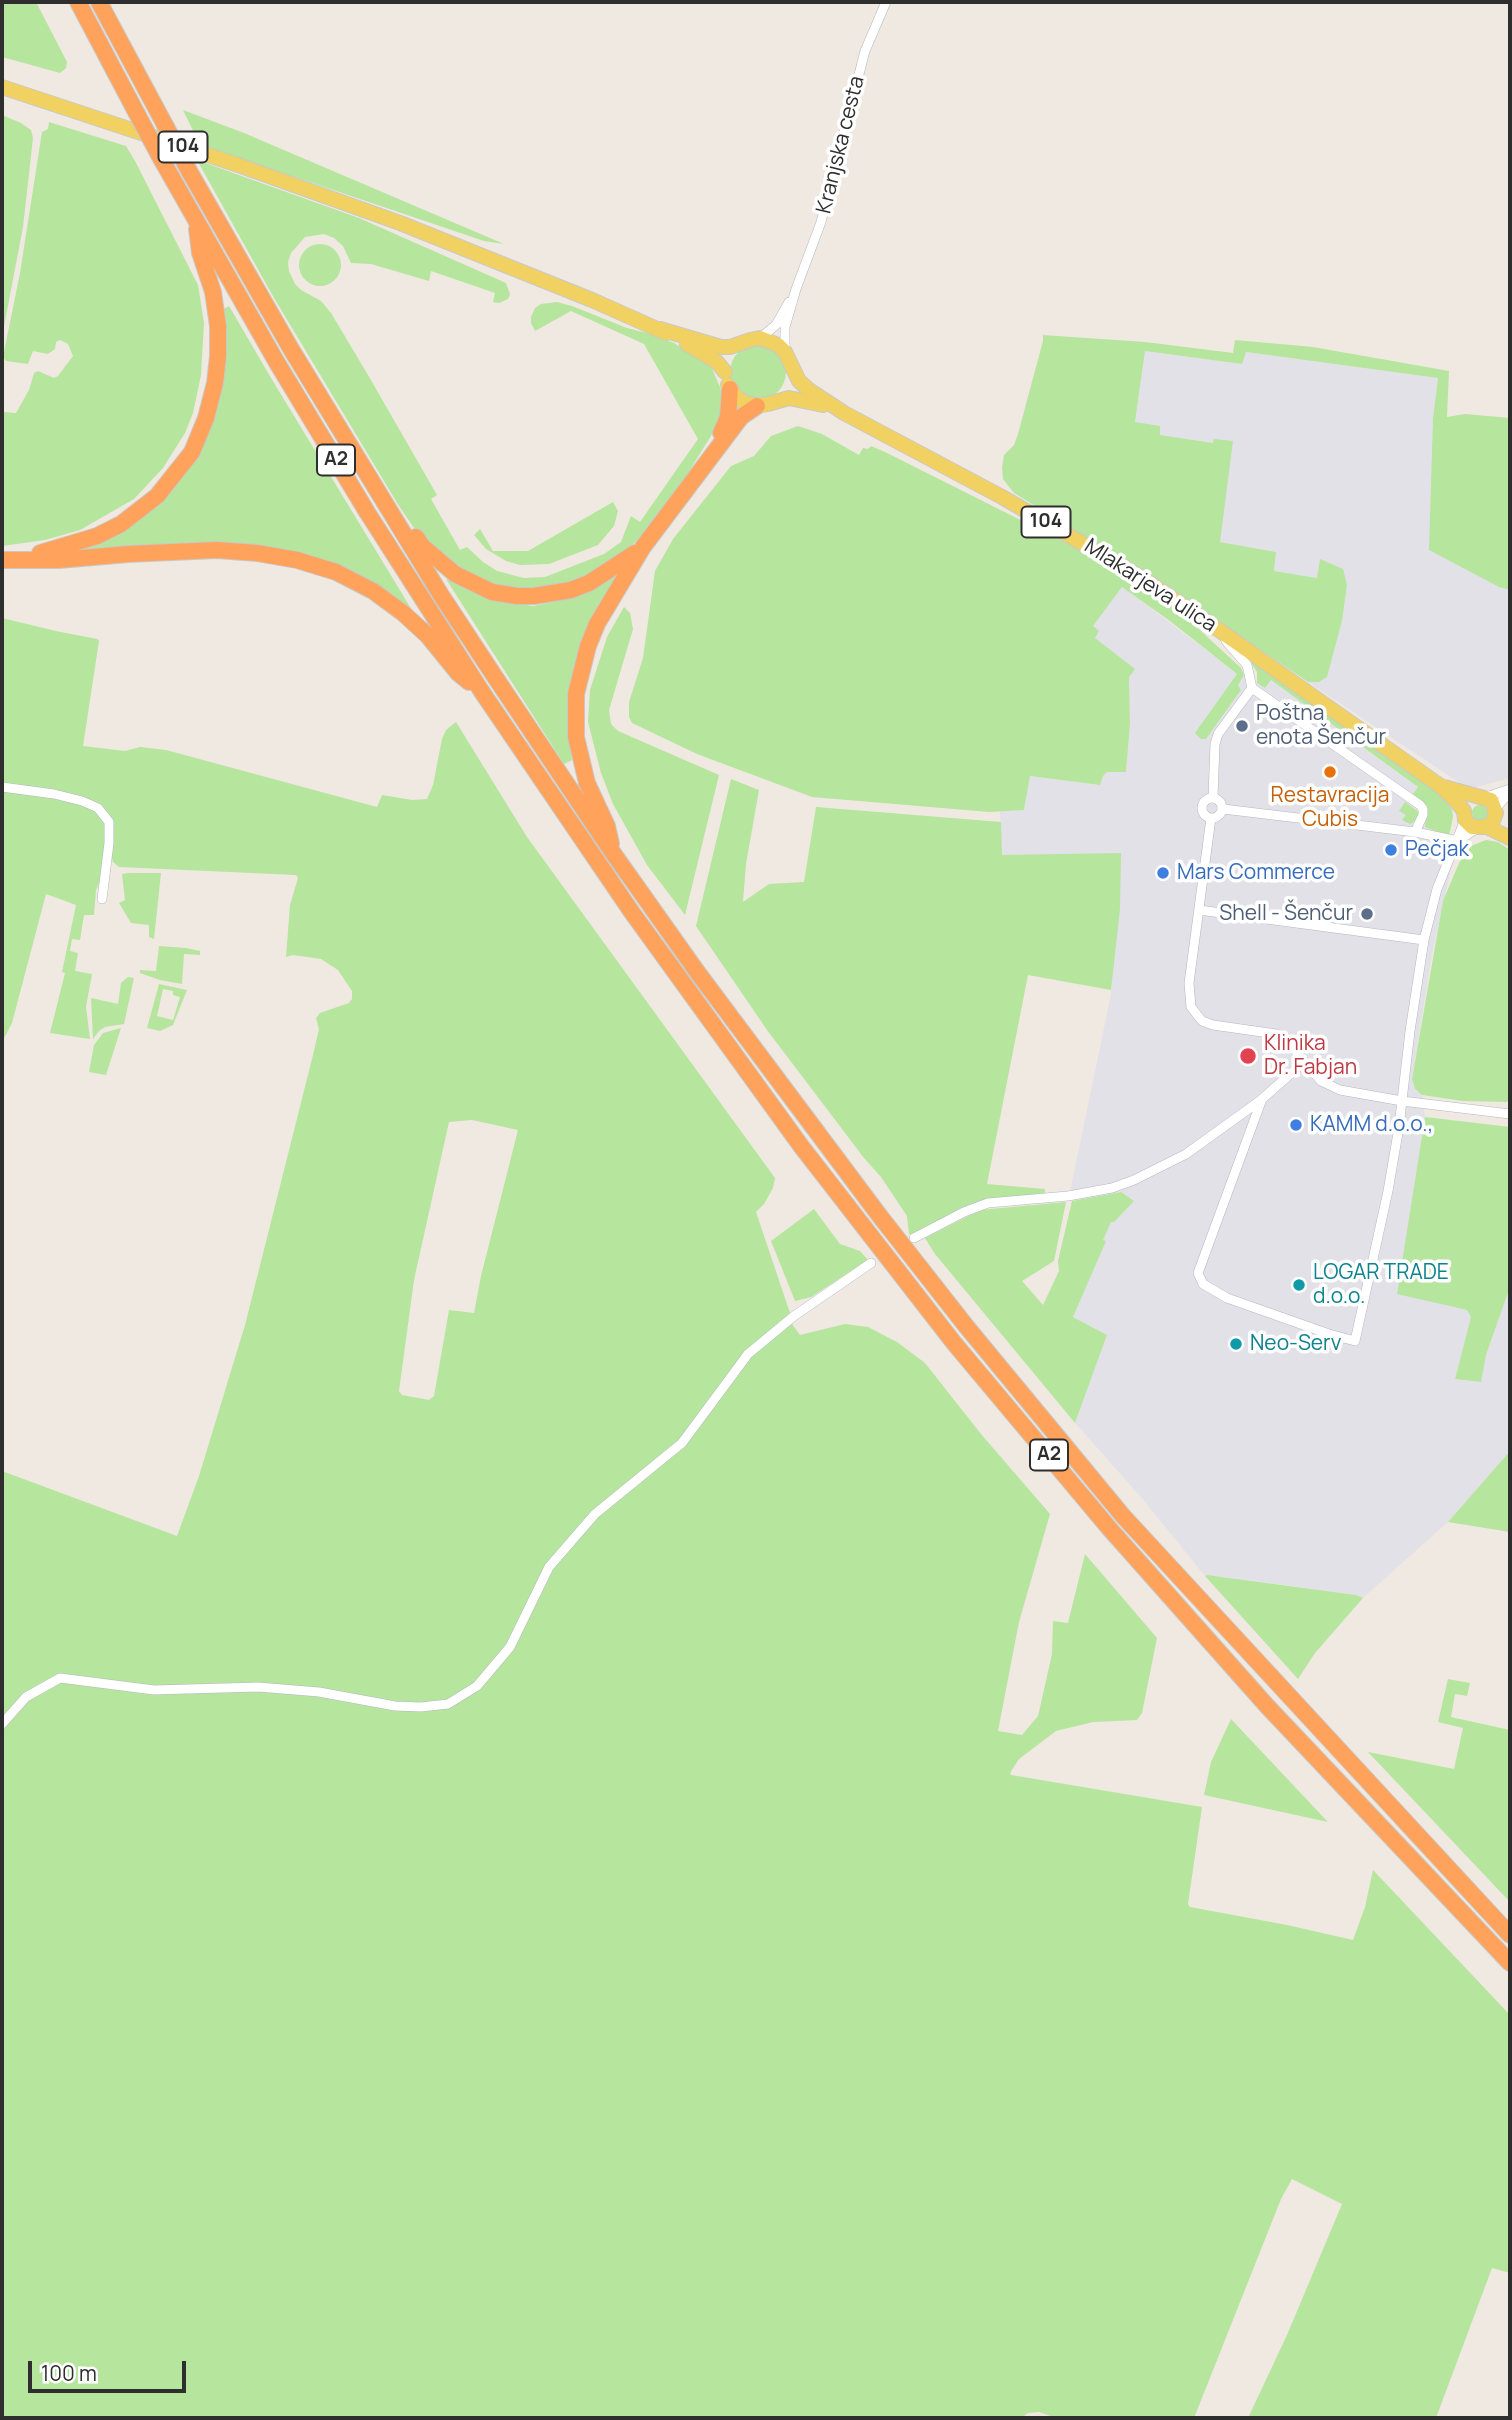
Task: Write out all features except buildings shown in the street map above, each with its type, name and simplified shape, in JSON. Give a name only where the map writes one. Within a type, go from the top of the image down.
[{"type":"highway","name":"A2","points":[[78,2],[197,223],[367,512],[482,692],[631,911],[733,1053],[954,1343],[1109,1528],[1267,1706],[1510,1963]]},
{"type":"highway","name":"A2","points":[[99,2],[188,169],[290,349],[383,501],[495,677],[613,853],[698,973],[879,1215],[1114,1506],[1510,1935]]},
{"type":"highway","points":[[6,560],[97,537],[121,524],[157,496],[191,452],[206,418],[215,383],[218,356],[218,326],[213,292],[200,253],[197,223]]},
{"type":"highway","points":[[712,454],[728,417],[730,389]]},
{"type":"highway","points":[[613,853],[607,825],[587,783],[579,753],[575,722],[580,670],[597,624],[643,547],[741,417],[757,406]]},
{"type":"highway","points":[[383,501],[405,519],[422,546],[443,565],[492,592],[534,596],[571,590],[601,576],[643,547]]},
{"type":"highway","points":[[6,560],[60,560],[217,550],[296,559],[336,572],[373,591],[428,636],[458,673],[482,692]]},
{"type":"main road","name":"104","points":[[2,87],[387,219],[660,329],[721,347],[760,338]]},
{"type":"main road","name":"104","points":[[660,329],[705,354],[725,372]]},
{"type":"main road","points":[[760,338],[778,345],[785,352]]},
{"type":"main road","points":[[741,344],[732,351],[725,372],[730,389],[737,398],[757,406]]},
{"type":"main road","name":"104","points":[[785,352],[799,381],[844,413]]},
{"type":"main road","points":[[778,400],[791,381],[792,370]]},
{"type":"main road","name":"104","points":[[757,406],[798,398],[844,413]]},
{"type":"main road","name":"Mlakarjeva ulica","points":[[844,413],[1087,545],[1199,616],[1481,813]]},
{"type":"main road","points":[[1481,813],[1510,835]]},
{"type":"street","name":"Kranjska cesta","points":[[796,289],[821,222],[865,51],[886,2]]},
{"type":"street","points":[[760,338],[776,324],[796,289]]},
{"type":"street","points":[[785,352],[785,327],[796,289]]},
{"type":"street","points":[[1199,616],[1243,658],[1252,688],[1420,805],[1423,815],[1415,832]]},
{"type":"street","points":[[1213,797],[1215,744],[1219,734],[1252,688]]},
{"type":"street","points":[[2,788],[54,794],[82,800],[98,808],[109,822],[102,899]]},
{"type":"street","points":[[1481,813],[1510,790]]},
{"type":"street","points":[[1262,1099],[1198,1273],[1203,1284],[1227,1298],[1329,1334],[1355,1340],[1388,1191],[1413,1006],[1424,940],[1437,889],[1448,858],[1458,841],[1481,813],[1510,790]]},
{"type":"street","points":[[1213,797],[1220,801],[1223,809],[1219,816],[1211,818],[1204,814],[1202,806],[1206,799],[1213,797]]},
{"type":"street","points":[[1223,809],[1415,832],[1458,841]]},
{"type":"street","points":[[1211,818],[1189,983],[1191,1007],[1202,1021],[1276,1034],[1286,1039],[1321,1081],[1330,1087],[1402,1101],[1510,1114]]},
{"type":"street","points":[[1199,911],[1424,940]]},
{"type":"street","points":[[914,1238],[964,1212],[988,1203],[1068,1196],[1112,1188],[1134,1180],[1186,1154],[1262,1099],[1304,1062]]},
{"type":"street","points":[[2,1724],[26,1697],[60,1678],[154,1690],[258,1687],[319,1692],[395,1706],[448,1703],[477,1686],[510,1647],[549,1567],[595,1514],[682,1443],[748,1354],[794,1316],[871,1263]]},
{"type":"shaded area","points":[[1145,351],[1242,364],[1245,352],[1438,378],[1433,418],[1433,550],[1499,587],[1510,590],[1510,778],[1469,789],[1308,682],[1319,682],[1327,677],[1342,621],[1347,585],[1320,559],[1317,578],[1274,571],[1276,552],[1220,542],[1214,439],[1214,443],[1159,435],[1135,422]]},
{"type":"shaded area","points":[[1122,586],[1237,674],[1224,695],[1206,739],[1241,690],[1238,685],[1244,675],[1265,688],[1271,680],[1418,787],[1427,807],[1426,827],[1449,836],[1457,843],[1432,954],[1412,1079],[1415,1089],[1422,1095],[1425,1117],[1398,1293],[1467,1310],[1471,1317],[1455,1379],[1480,1382],[1486,1355],[1510,1287],[1510,1451],[1448,1522],[1363,1598],[1278,1584],[1205,1576],[1141,1497],[1075,1423],[1107,1335],[1073,1317],[1121,1192],[1072,1201],[1070,1192],[1111,994],[1112,976],[1001,855],[1000,811],[1024,810],[1030,776],[1100,785],[1107,772],[1126,771],[1130,724],[1129,677],[1094,637],[1093,626]]},
{"type":"green space","points":[[2,2],[36,2],[67,62],[66,68],[60,73],[2,57]]},
{"type":"green space","points":[[183,110],[244,133],[504,244],[484,241],[200,145]]},
{"type":"green space","points":[[2,115],[31,130],[33,138],[23,227],[2,337]]},
{"type":"green space","points":[[49,122],[126,146],[198,285],[204,323],[201,375],[193,413],[185,433],[163,468],[134,499],[80,530],[45,540],[2,546],[4,412],[16,413],[29,390],[34,373],[38,371],[54,378],[73,356],[68,344],[60,340],[48,354],[33,351],[28,364],[6,361],[3,357],[20,273],[42,132],[48,129]]},
{"type":"green space","points":[[197,160],[359,218],[506,283],[510,294],[508,299],[499,303],[493,302],[495,293],[431,271],[429,281],[371,264],[351,263],[343,246],[324,234],[305,237],[291,253],[288,262],[295,284],[321,301],[331,313],[437,495],[431,499],[460,550],[467,547],[497,571],[524,578],[545,577],[604,554],[621,542],[631,516],[640,522],[698,439],[644,344],[571,311],[535,331],[531,317],[535,308],[541,304],[557,302],[572,306],[647,333],[674,343],[711,366],[725,399],[714,431],[672,499],[630,548],[584,581],[540,591],[487,586],[427,547],[399,506],[274,298]]},
{"type":"green space","points":[[320,244],[335,250],[341,265],[335,280],[320,286],[305,280],[299,265],[305,250]]},
{"type":"green space","points":[[229,306],[415,615],[312,560],[83,550],[170,492],[186,473],[215,414],[219,396],[221,311]]},
{"type":"green space","points":[[1043,335],[1145,342],[1233,353],[1235,340],[1313,347],[1449,371],[1447,417],[1465,414],[1510,418],[1510,590],[1499,587],[1429,550],[1433,418],[1438,378],[1246,352],[1242,364],[1145,351],[1135,422],[1160,426],[1160,435],[1213,443],[1214,439],[1233,441],[1220,542],[1276,552],[1274,571],[1317,578],[1320,559],[1343,569],[1347,585],[1342,621],[1327,677],[1319,682],[1308,682],[1175,592],[1014,493],[1003,479],[1004,455],[1014,445],[1018,434]]},
{"type":"green space","points":[[758,344],[773,349],[781,357],[786,372],[781,387],[773,395],[758,400],[743,395],[735,387],[730,372],[735,357],[743,349]]},
{"type":"green space","points":[[798,426],[822,434],[859,455],[863,448],[868,449],[871,446],[885,452],[1098,559],[1189,620],[1241,668],[1244,675],[1238,685],[1241,690],[1206,739],[1201,739],[1195,733],[1237,674],[1122,587],[1093,626],[1099,631],[1095,638],[1135,669],[1129,677],[1130,724],[1126,772],[1107,772],[1100,785],[1030,776],[1024,810],[989,812],[812,797],[697,754],[632,723],[629,717],[629,702],[643,658],[655,571],[673,539],[731,466],[754,456],[771,436]]},
{"type":"green space","points":[[613,502],[618,511],[614,526],[598,545],[549,564],[520,565],[506,561],[486,549],[474,535],[480,529],[493,551],[528,551]]},
{"type":"green space","points":[[620,573],[606,598],[569,741],[572,760],[564,764],[446,579],[488,599],[533,606],[576,597]]},
{"type":"green space","points":[[624,607],[630,613],[633,629],[609,710],[611,724],[618,731],[719,775],[685,915],[647,865],[613,804],[601,773],[588,722],[590,690],[607,637]]},
{"type":"green space","points":[[2,618],[99,641],[83,746],[125,751],[140,747],[166,750],[377,807],[382,795],[412,800],[427,799],[433,785],[442,739],[446,730],[456,722],[527,837],[775,1178],[773,1188],[756,1212],[790,1313],[771,1329],[773,1336],[789,1324],[792,1324],[800,1335],[845,1324],[868,1327],[897,1342],[925,1363],[981,1434],[1050,1514],[1019,1622],[998,1731],[1022,1735],[1038,1716],[1052,1654],[1053,1621],[1068,1623],[1085,1554],[1157,1638],[1142,1713],[1137,1720],[1093,1722],[1056,1731],[1019,1759],[1011,1775],[1202,1807],[1188,1904],[1190,1907],[1353,1940],[1365,1907],[1373,1870],[1510,2015],[1510,2273],[1492,2268],[1436,2418],[1248,2418],[1287,2335],[1342,2204],[1292,2179],[1281,2199],[1194,2418],[1056,2418],[1039,2412],[1028,2413],[1021,2418],[2,2418],[2,1471],[177,1536],[199,1476],[245,1325],[313,1055],[319,1029],[316,1018],[320,1013],[349,1003],[352,991],[338,970],[321,959],[293,955],[286,957],[290,905],[298,878],[296,875],[119,867],[113,862],[109,846],[104,846],[104,873],[96,890],[94,915],[84,915],[80,940],[72,939],[70,951],[78,953],[75,971],[92,974],[86,1007],[90,1039],[50,1033],[65,973],[62,972],[76,905],[46,894],[12,1023],[2,1042]],"holes":[[[472,1120],[518,1130],[474,1313],[449,1310],[434,1396],[429,1400],[402,1395],[399,1391],[414,1280],[449,1122]]]},
{"type":"green space","points":[[1246,655],[1440,794],[1452,809],[1449,836],[1425,827],[1427,807],[1413,794],[1418,787],[1271,680],[1265,688],[1257,683],[1257,672]]},
{"type":"green space","points":[[731,779],[759,790],[746,864],[743,902],[769,884],[804,882],[816,807],[1001,822],[1002,855],[1121,853],[1120,909],[1111,990],[1028,975],[987,1184],[1045,1189],[1045,1193],[983,1200],[909,1234],[907,1216],[881,1177],[767,1030],[696,926]]},
{"type":"green space","points":[[1405,802],[1420,813],[1410,824],[1402,820],[1406,815],[1399,811]]},
{"type":"green space","points":[[1477,805],[1483,805],[1488,813],[1486,819],[1477,821],[1472,816],[1472,810]]},
{"type":"green space","points":[[1486,840],[1498,842],[1510,850],[1509,1099],[1507,1102],[1463,1101],[1422,1095],[1415,1089],[1412,1079],[1443,901],[1459,863],[1471,846]]},
{"type":"green space","points":[[161,873],[154,939],[149,937],[149,925],[131,923],[119,903],[125,900],[122,874]]},
{"type":"green space","points":[[159,946],[200,951],[200,955],[184,954],[182,984],[140,973],[140,970],[156,971]]},
{"type":"green space","points":[[128,977],[134,978],[124,1024],[105,1027],[93,1039],[91,998],[118,1004],[121,983]]},
{"type":"green space","points":[[159,984],[187,990],[173,1025],[160,1031],[147,1028]],"holes":[[[163,989],[173,991],[173,995],[180,997],[173,1020],[157,1016]]]},
{"type":"green space","points":[[121,1028],[106,1075],[89,1072],[94,1045],[103,1033]]},
{"type":"green space","points":[[1425,1117],[1510,1127],[1510,1287],[1486,1355],[1481,1382],[1455,1379],[1471,1317],[1467,1310],[1397,1294]]},
{"type":"green space","points":[[1121,1192],[1134,1201],[1111,1222],[1103,1240],[1106,1241],[1073,1317],[1107,1335],[1075,1423],[935,1254],[925,1238],[980,1210],[1066,1202],[1054,1261],[1022,1281],[1043,1305],[1059,1271],[1058,1261],[1072,1201]]},
{"type":"green space","points":[[814,1209],[840,1244],[860,1251],[868,1260],[811,1297],[795,1301],[771,1241]]},
{"type":"green space","points":[[1510,1451],[1510,1532],[1448,1522]]},
{"type":"green space","points":[[1205,1576],[1363,1598],[1315,1653],[1298,1679]]},
{"type":"green space","points":[[1448,1679],[1470,1683],[1467,1696],[1455,1694],[1451,1717],[1510,1730],[1510,1902],[1368,1752],[1454,1769],[1463,1728],[1438,1722]]},
{"type":"green space","points":[[1231,1719],[1328,1822],[1204,1795],[1211,1762]]},
{"type":"place","name":"Poštna enota Šenčur","points":[[1242,726]]},
{"type":"place","name":"Restavracija Cubis","points":[[1330,772]]},
{"type":"place","name":"Pečjak","points":[[1391,850]]},
{"type":"place","name":"Mars Commerce","points":[[1163,873]]},
{"type":"place","name":"Shell - Šenčur","points":[[1367,914]]},
{"type":"place","name":"Klinika Dr. Fabjan","points":[[1248,1056]]},
{"type":"place","name":"KAMM d.o.o.,","points":[[1296,1125]]},
{"type":"place","name":"LOGAR TRADE d.o.o.","points":[[1299,1285]]},
{"type":"place","name":"Neo-Serv","points":[[1236,1344]]}]
